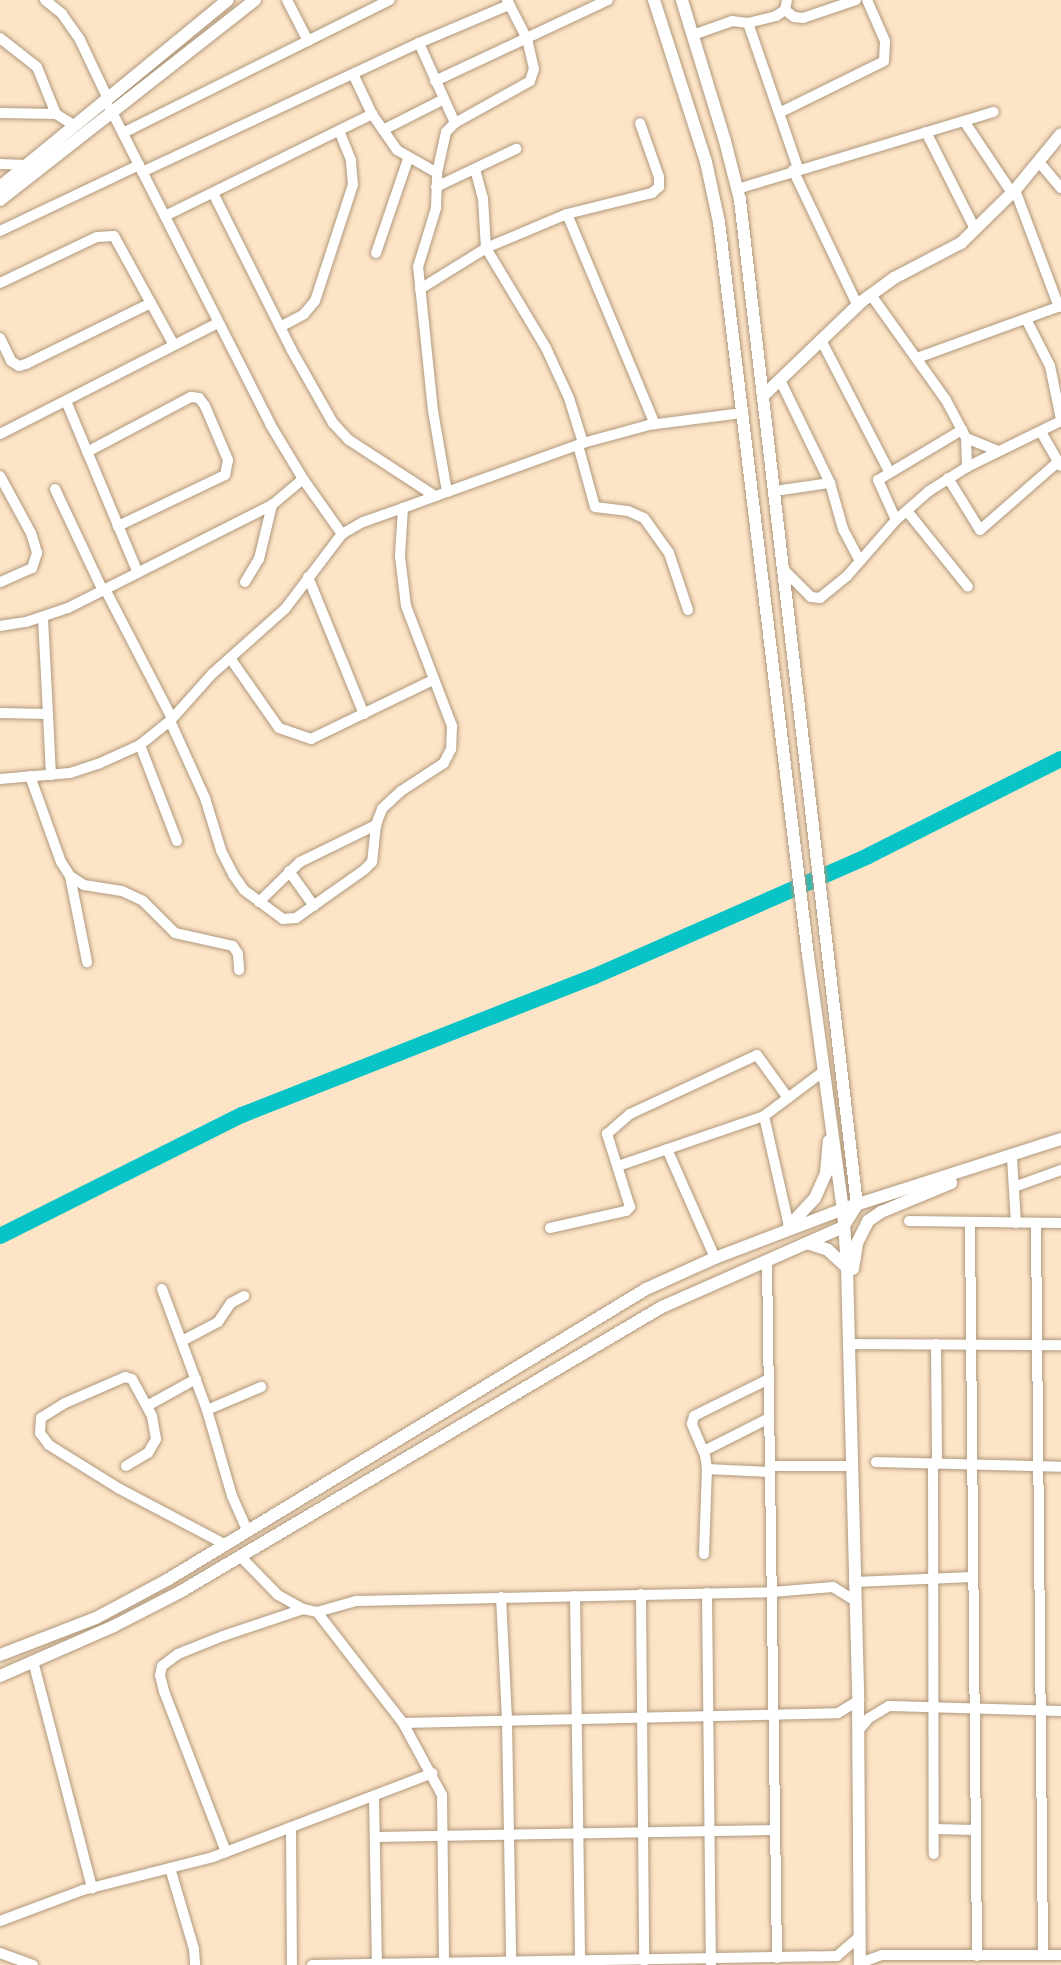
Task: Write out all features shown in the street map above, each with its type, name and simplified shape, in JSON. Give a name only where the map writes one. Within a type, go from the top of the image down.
[{"type":"street","points":[[45,0],[62,14],[80,40],[140,169],[270,424],[303,479],[342,534]]},
{"type":"street","points":[[0,200],[228,0]]},
{"type":"street","points":[[0,187],[75,126],[256,0]]},
{"type":"street","points":[[287,0],[308,41]]},
{"type":"street","points":[[123,134],[390,0]]},
{"type":"street","points":[[435,81],[527,39],[592,3],[608,0]]},
{"type":"street","points":[[654,0],[693,117],[719,222],[808,955],[843,1209],[849,1320],[862,1964],[882,1955],[1061,1955]]},
{"type":"street","points":[[0,1676],[114,1626],[240,1556],[662,1307],[843,1227],[857,1205],[831,959],[737,189],[682,0]]},
{"type":"street","points":[[693,35],[732,22],[748,23],[776,16],[786,5],[794,17],[803,18],[856,0]]},
{"type":"street","points":[[779,113],[884,61],[885,41],[867,0]]},
{"type":"street","points":[[0,231],[508,2],[534,58],[530,81],[455,123],[446,132],[437,173],[436,208],[418,267],[433,411],[447,492]]},
{"type":"street","points":[[748,23],[795,169],[858,306]]},
{"type":"street","points":[[0,38],[37,67],[56,114]]},
{"type":"street","points":[[419,43],[455,123]]},
{"type":"street","points":[[353,74],[372,114],[383,130],[408,159],[437,173]]},
{"type":"street","points":[[383,130],[444,99]]},
{"type":"street","points":[[737,189],[795,169],[994,112]]},
{"type":"street","points":[[0,113],[56,114],[75,126]]},
{"type":"street","points":[[165,216],[372,114]]},
{"type":"street","points":[[917,358],[1060,307],[1013,191],[964,121]]},
{"type":"street","points":[[420,289],[486,248],[566,214],[640,197],[660,187],[640,123]]},
{"type":"street","points":[[280,327],[304,314],[315,301],[353,185],[351,160],[339,131]]},
{"type":"street","points":[[926,132],[975,229]]},
{"type":"street","points":[[763,396],[871,295],[894,278],[961,243],[1013,191],[1061,134]]},
{"type":"street","points":[[436,187],[516,149]]},
{"type":"street","points":[[376,253],[408,159]]},
{"type":"street","points":[[1038,162],[1061,188]]},
{"type":"street","points":[[0,164],[27,165]]},
{"type":"street","points":[[475,169],[483,198],[486,248],[546,348],[569,398],[595,507],[628,511],[644,518],[669,553],[688,610]]},
{"type":"street","points":[[213,193],[280,327],[333,423],[349,440],[435,496]]},
{"type":"street","points":[[566,214],[655,424]]},
{"type":"street","points":[[0,283],[97,237],[114,236],[174,345]]},
{"type":"street","points":[[871,295],[917,358],[964,434],[967,467]]},
{"type":"street","points":[[0,338],[11,361],[19,366],[151,303]]},
{"type":"street","points":[[784,570],[811,597],[820,598],[860,561],[896,520],[948,478],[1061,420],[1050,366],[1026,319]]},
{"type":"street","points":[[0,435],[218,323]]},
{"type":"street","points":[[821,340],[889,471]]},
{"type":"street","points":[[780,380],[830,483],[843,529],[860,561]]},
{"type":"street","points":[[87,452],[191,397],[199,398],[205,406],[228,460],[225,475],[118,526]]},
{"type":"street","points":[[65,401],[138,573]]},
{"type":"street","points":[[0,779],[70,773],[140,745],[171,719],[230,658],[285,609],[342,534],[363,522],[581,444],[655,424],[743,413]]},
{"type":"street","points":[[948,478],[976,528],[980,530],[1060,465],[1041,432]]},
{"type":"street","points":[[896,520],[878,480],[889,471],[964,434]]},
{"type":"street","points":[[964,434],[998,452]]},
{"type":"street","points":[[0,476],[31,533],[37,553],[32,568],[0,582]]},
{"type":"street","points":[[0,626],[43,618],[104,590],[272,505],[303,479]]},
{"type":"street","points":[[775,491],[830,483]]},
{"type":"street","points":[[55,489],[171,719],[205,798],[220,850],[244,890],[290,920],[314,906],[372,862],[376,825],[382,809],[401,791],[444,763],[452,749],[452,726],[416,637],[401,579],[403,508]]},
{"type":"street","points":[[245,582],[259,559],[272,505]]},
{"type":"street","points":[[907,511],[968,587]]},
{"type":"street","points":[[308,577],[364,714]]},
{"type":"street","points":[[43,618],[51,775]]},
{"type":"street","points":[[230,658],[279,728],[311,739],[433,680]]},
{"type":"street","points":[[0,713],[48,713]]},
{"type":"street","points":[[140,745],[177,841]]},
{"type":"street","points":[[30,776],[61,862],[70,876],[88,962]]},
{"type":"street","points":[[259,902],[289,871],[321,849],[376,825]]},
{"type":"street","points":[[289,871],[314,906]]},
{"type":"street","points":[[70,876],[83,885],[122,891],[143,901],[174,933],[233,946],[239,954],[239,970]]},
{"type":"street","points":[[550,1228],[626,1210],[630,1201],[607,1134],[630,1114],[753,1056],[761,1056],[788,1098]]},
{"type":"street","points":[[618,1166],[764,1116],[824,1071]]},
{"type":"street","points":[[764,1116],[786,1229]]},
{"type":"street","points":[[786,1229],[815,1198],[826,1173],[832,1120]]},
{"type":"street","points":[[0,1655],[96,1618],[226,1545],[646,1289],[786,1229],[1061,1139]]},
{"type":"street","points":[[667,1149],[715,1258]]},
{"type":"street","points":[[849,1320],[857,1243],[868,1221],[881,1212],[1026,1152]]},
{"type":"street","points":[[1013,1158],[1016,1223]]},
{"type":"street","points":[[1014,1186],[1061,1170]]},
{"type":"street","points":[[909,1221],[1061,1223]]},
{"type":"street","points":[[970,1223],[970,1464],[977,1956]]},
{"type":"street","points":[[1036,1223],[1043,1955]]},
{"type":"street","points":[[806,1243],[828,1250],[847,1268]]},
{"type":"street","points":[[767,1260],[777,1958]]},
{"type":"street","points":[[162,1289],[197,1379],[232,1496],[248,1532]]},
{"type":"street","points":[[182,1341],[218,1322],[231,1303],[244,1296]]},
{"type":"street","points":[[849,1344],[1061,1345]]},
{"type":"street","points":[[934,1854],[936,1344]]},
{"type":"street","points":[[126,1466],[148,1453],[156,1439],[147,1406],[132,1379],[125,1377],[65,1403],[41,1418],[40,1433],[49,1446],[118,1488],[226,1545]]},
{"type":"street","points":[[147,1406],[197,1379]]},
{"type":"street","points":[[704,1554],[707,1469],[704,1451],[692,1424],[694,1416],[769,1379]]},
{"type":"street","points":[[207,1410],[261,1387]]},
{"type":"street","points":[[704,1451],[769,1418]]},
{"type":"street","points":[[876,1462],[1061,1467]]},
{"type":"street","points":[[707,1469],[852,1466]]},
{"type":"street","points":[[240,1556],[278,1595],[303,1609],[317,1612],[356,1601],[772,1592],[833,1587],[855,1601]]},
{"type":"street","points":[[854,1583],[973,1577]]},
{"type":"street","points":[[707,1593],[711,1962]]},
{"type":"street","points":[[640,1594],[645,1832],[644,1961]]},
{"type":"street","points":[[575,1595],[576,1833],[580,1962]]},
{"type":"street","points":[[500,1597],[507,1721],[510,1962]]},
{"type":"street","points":[[226,1852],[164,1691],[160,1675],[162,1666],[178,1654],[303,1609]]},
{"type":"street","points":[[317,1612],[403,1723],[433,1773],[442,1795],[444,1963]]},
{"type":"street","points":[[33,1661],[92,1888]]},
{"type":"street","points":[[403,1723],[838,1713],[858,1701]]},
{"type":"street","points":[[858,1731],[869,1718],[889,1706],[974,1711],[1061,1711]]},
{"type":"street","points":[[0,1921],[92,1888],[226,1852],[433,1773]]},
{"type":"street","points":[[374,1796],[377,1962]]},
{"type":"street","points":[[291,1827],[292,1965]]},
{"type":"street","points":[[934,1829],[976,1830]]},
{"type":"street","points":[[375,1837],[775,1830]]},
{"type":"street","points":[[170,1868],[194,1948],[195,1965]]},
{"type":"street","points":[[312,1965],[377,1962],[711,1962],[837,1956],[860,1936]]},
{"type":"street","points":[[0,1953],[33,1965]]},
{"type":"waterway","points":[[0,1236],[242,1115],[593,977],[868,856],[1061,759]]}]
